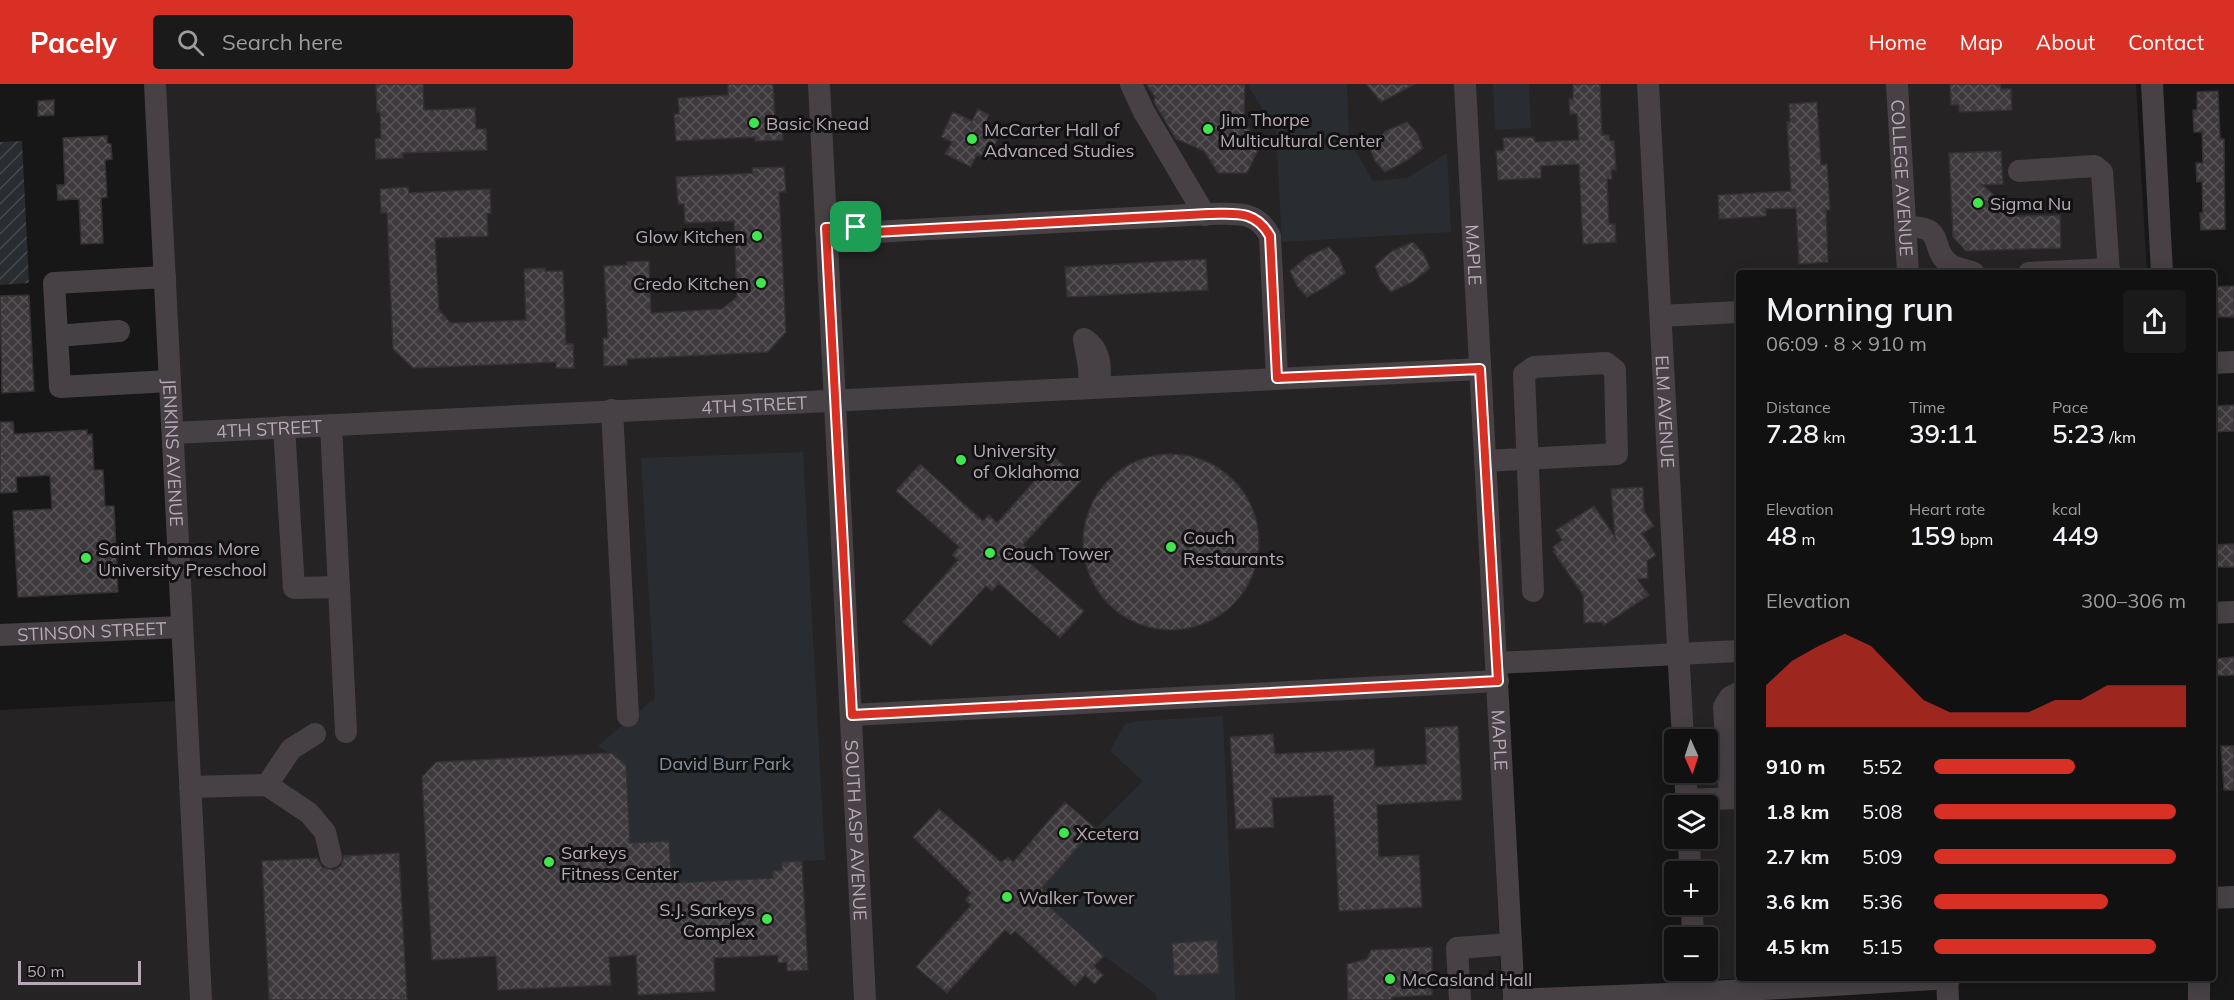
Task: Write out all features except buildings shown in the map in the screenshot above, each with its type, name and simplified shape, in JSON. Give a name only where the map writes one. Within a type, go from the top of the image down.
[{"type":"street","name":"JENKINS AVENUE","points":[[155,84],[201,1000]]},
{"type":"street","name":"SOUTH ASP AVENUE","points":[[819,84],[865,1000]]},
{"type":"street","points":[[1131,84],[1144,112],[1205,215]]},
{"type":"street","name":"MAPLE","points":[[1465,84],[1513,1000]]},
{"type":"street","name":"ELM AVENUE","points":[[1648,84],[1682,729]]},
{"type":"street","name":"COLLEGE AVENUE","points":[[1898,84],[1908,270]]},
{"type":"street","points":[[2152,84],[2162,270]]},
{"type":"street","points":[[2019,171],[2095,166],[2102,172],[2109,270]]},
{"type":"street","points":[[826,234],[858,238],[874,232],[1205,215],[1238,214],[1253,217],[1263,224],[1270,236],[1277,378]]},
{"type":"street","points":[[1905,226],[1928,228],[1945,258],[1952,265],[1966,270]]},
{"type":"street","points":[[165,277],[54,283],[60,387],[170,381]]},
{"type":"street","points":[[1661,316],[1736,312]]},
{"type":"street","points":[[57,336],[119,331]]},
{"type":"street","points":[[2216,363],[2234,362]]},
{"type":"street","points":[[1485,460],[1528,458],[1617,454],[1615,370],[1606,363],[1534,367],[1524,374],[1528,458],[1533,591]]},
{"type":"street","name":"4TH STREET","points":[[173,433],[1095,386],[1480,369]]},
{"type":"street","points":[[612,411],[627,716]]},
{"type":"street","points":[[331,425],[346,732]]},
{"type":"street","points":[[284,427],[294,588],[339,587]]},
{"type":"street","points":[[2216,613],[2234,612]]},
{"type":"street","name":"STINSON STREET","points":[[0,635],[31,643],[182,627]]},
{"type":"street","points":[[852,715],[1497,672],[1639,656],[1736,651]]},
{"type":"street","points":[[1718,800],[1734,798],[1724,707],[1730,697],[1736,694]]},
{"type":"street","points":[[267,785],[291,749],[315,734]]},
{"type":"street","points":[[190,787],[267,785],[309,813],[326,832],[331,857]]},
{"type":"street","points":[[2216,898],[2234,897]]},
{"type":"street","points":[[1460,1000],[1457,948],[1511,944]]},
{"type":"street","points":[[1513,1000],[1695,988],[1872,981]]},
{"type":"street","points":[[1948,981],[1948,1000]]},
{"type":"street","points":[[2199,981],[2199,1000]]},
{"type":"shaded area","name":"University of Oklahoma","points":[[164,84],[2136,84],[2147,270],[1736,270],[1736,979],[1718,980],[1718,927],[1704,927],[1703,915],[1718,915],[1718,861],[1700,861],[1700,849],[1718,849],[1718,795],[1696,795],[1696,783],[1718,783],[1718,729],[1692,729],[1688,646],[1486,656],[1502,998],[1505,1000],[0,1000],[0,710],[195,700]]},
{"type":"green space","points":[[1247,84],[1347,84],[1349,140],[1373,181],[1407,178],[1447,153],[1451,232],[1282,242],[1276,131]]},
{"type":"green space","points":[[1493,84],[1529,84],[1531,128],[1495,130]]},
{"type":"green space","points":[[22,141],[29,283],[0,285],[0,142]]},
{"type":"green space","name":"David Burr Park","points":[[803,452],[825,860],[782,862],[782,870],[773,871],[773,878],[672,883],[669,841],[630,843],[626,765],[598,746],[655,698],[641,458]]},
{"type":"green space","points":[[1223,716],[1235,1000],[1157,1000],[1155,993],[1104,956],[1042,900],[1048,894],[1042,888],[1096,828],[1143,781],[1110,751],[1125,724],[1139,721]]},
{"type":"place","name":"Basic Knead","points":[[754,123]]},
{"type":"place","name":"Jim Thorpe Multicultural Center","points":[[1208,129]]},
{"type":"place","name":"McCarter Hall of Advanced Studies","points":[[972,139]]},
{"type":"place","name":"Sigma Nu","points":[[1978,203]]},
{"type":"place","name":"Glow Kitchen","points":[[757,236]]},
{"type":"place","name":"Credo Kitchen","points":[[761,283]]},
{"type":"place","name":"University of Oklahoma","points":[[961,460]]},
{"type":"place","name":"Couch Restaurants","points":[[1171,547]]},
{"type":"place","name":"Couch Tower","points":[[990,553]]},
{"type":"place","name":"Saint Thomas More University Preschool","points":[[86,558]]},
{"type":"place","name":"Xcetera","points":[[1064,833]]},
{"type":"place","name":"Sarkeys Fitness Center","points":[[549,862]]},
{"type":"place","name":"Walker Tower","points":[[1007,897]]},
{"type":"place","name":"S.J. Sarkeys Complex","points":[[767,919]]},
{"type":"place","name":"McCasland Hall","points":[[1390,979]]},
{"type":"route","points":[[1208,214],[1238,214],[1253,217],[1263,224],[1270,236],[1277,378],[1480,369],[1498,681],[852,715],[826,228],[856,227],[874,232],[1208,214]]}]
